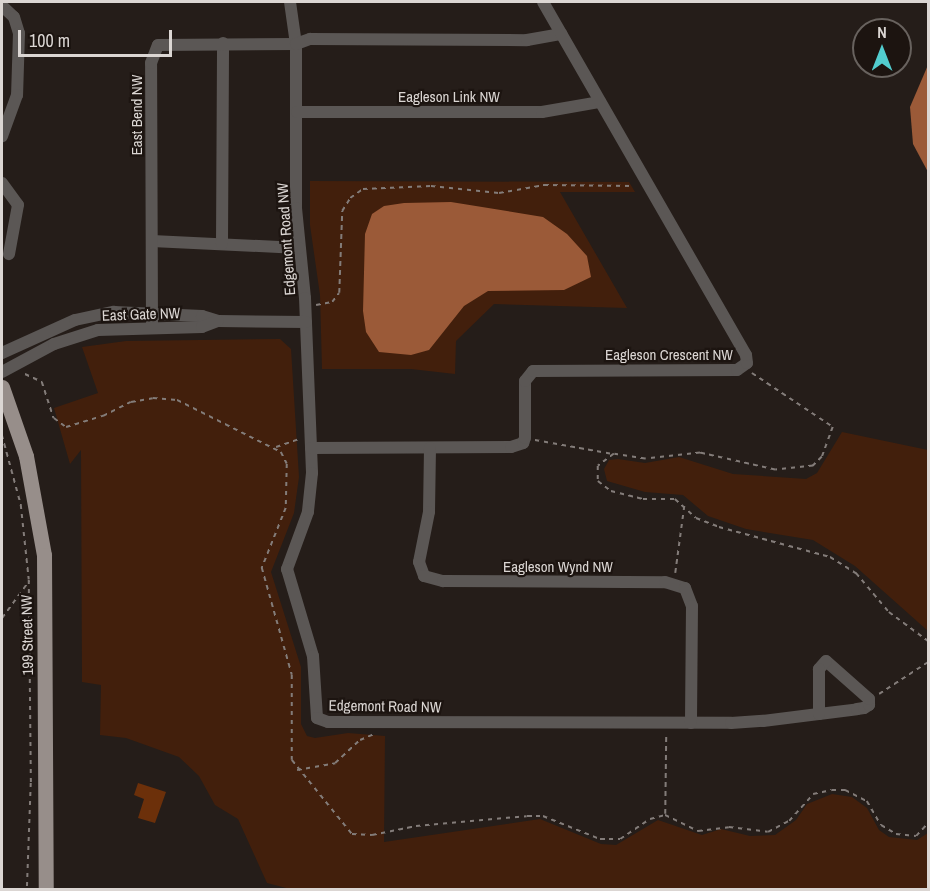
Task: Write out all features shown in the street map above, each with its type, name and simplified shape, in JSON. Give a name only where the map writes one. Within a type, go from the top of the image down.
[{"type":"main road","name":"199 Street NW","points":[[2,387],[28,466],[44,555],[46,890]]},
{"type":"street","name":"Edgemont Road NW","points":[[290,2],[296,44],[299,248],[306,305],[311,444],[308,512],[286,569],[313,656],[317,718],[328,722],[692,723],[819,714],[864,708],[869,699]]},
{"type":"street","name":"Eagleson Crescent NW","points":[[525,438],[525,381],[533,371],[743,369],[746,355],[543,2]]},
{"type":"street","points":[[2,6],[14,17],[19,33],[17,95],[2,136]]},
{"type":"street","name":"East Bend NW","points":[[152,327],[152,55],[158,45],[164,43],[296,44],[310,39],[527,40],[561,34]]},
{"type":"street","points":[[222,244],[223,43]]},
{"type":"street","name":"Eagleson Link NW","points":[[297,112],[542,112],[600,102]]},
{"type":"street","points":[[2,183],[18,205],[9,254]]},
{"type":"street","points":[[152,241],[299,248]]},
{"type":"street","name":"East Gate NW","points":[[2,353],[75,320],[114,312],[202,316],[218,321],[306,322]]},
{"type":"street","name":"East Gate NW","points":[[2,372],[74,336],[98,330],[202,327],[218,321]]},
{"type":"street","points":[[311,444],[430,448],[511,447],[523,443],[525,438]]},
{"type":"street","name":"Eagleson Wynd NW","points":[[430,448],[429,512],[419,562],[424,576],[443,581],[675,584]]},
{"type":"street","points":[[675,584],[685,588],[692,606],[692,723]]},
{"type":"street","points":[[819,714],[819,669],[826,661],[869,699]]},
{"type":"path","points":[[306,305],[327,304],[339,293],[342,211],[350,198],[363,189],[431,186],[499,194],[544,185],[648,186]]},
{"type":"path","points":[[525,438],[645,459],[700,453],[775,470],[813,465],[822,457],[833,427],[743,369]]},
{"type":"path","points":[[21,372],[42,382],[54,418],[66,427],[103,416],[131,402],[161,398],[177,400],[275,447],[287,464],[288,488],[278,532],[262,568],[292,675],[289,740],[296,770],[328,800],[347,829],[361,836],[416,826],[543,816],[600,839],[615,840],[650,819],[665,815],[698,831],[729,827],[768,832],[789,821],[813,794],[832,790],[845,790],[867,801],[881,825],[896,834],[916,836],[928,823]]},
{"type":"path","points":[[2,435],[21,505],[29,580],[31,783],[27,890]]},
{"type":"path","points":[[275,447],[296,439],[311,444]]},
{"type":"path","points":[[614,454],[596,471],[603,487],[643,499],[675,500],[684,505],[696,518],[719,527],[831,557],[856,573],[889,612],[928,641]]},
{"type":"path","points":[[675,584],[684,505]]},
{"type":"path","points":[[2,618],[29,580]]},
{"type":"path","points":[[869,699],[928,662]]},
{"type":"path","points":[[296,770],[335,763],[360,740],[389,733],[388,722]]},
{"type":"path","points":[[665,815],[666,723]]},
{"type":"shaded area","points":[[928,65],[928,172],[913,144],[910,107]]},
{"type":"shaded area","points":[[310,181],[629,182],[635,192],[560,192],[627,308],[494,304],[456,341],[455,374],[411,369],[322,369],[320,295],[310,225]]},
{"type":"shaded area","points":[[451,202],[543,217],[567,234],[587,256],[591,277],[564,290],[488,291],[464,306],[429,350],[411,355],[379,352],[366,332],[363,311],[365,234],[372,214],[384,206],[404,203]]},
{"type":"shaded area","points":[[280,339],[291,349],[299,477],[294,513],[271,572],[301,667],[301,724],[307,736],[315,738],[348,733],[385,736],[384,842],[540,819],[601,844],[616,845],[658,820],[702,835],[721,829],[750,836],[775,835],[796,820],[807,804],[832,794],[852,797],[867,808],[879,830],[889,837],[917,840],[928,833],[928,889],[294,890],[267,883],[238,819],[215,805],[199,776],[179,757],[126,738],[100,735],[101,685],[82,682],[81,450],[70,464],[54,408],[98,393],[82,347],[126,341]]},
{"type":"shaded area","points":[[842,432],[928,450],[928,631],[855,566],[813,540],[746,529],[708,516],[683,495],[645,492],[607,481],[604,469],[609,460],[645,463],[679,457],[733,474],[806,479],[817,473]]},
{"type":"building","points":[[138,783],[166,792],[155,823],[138,818],[144,799],[134,795]]}]
